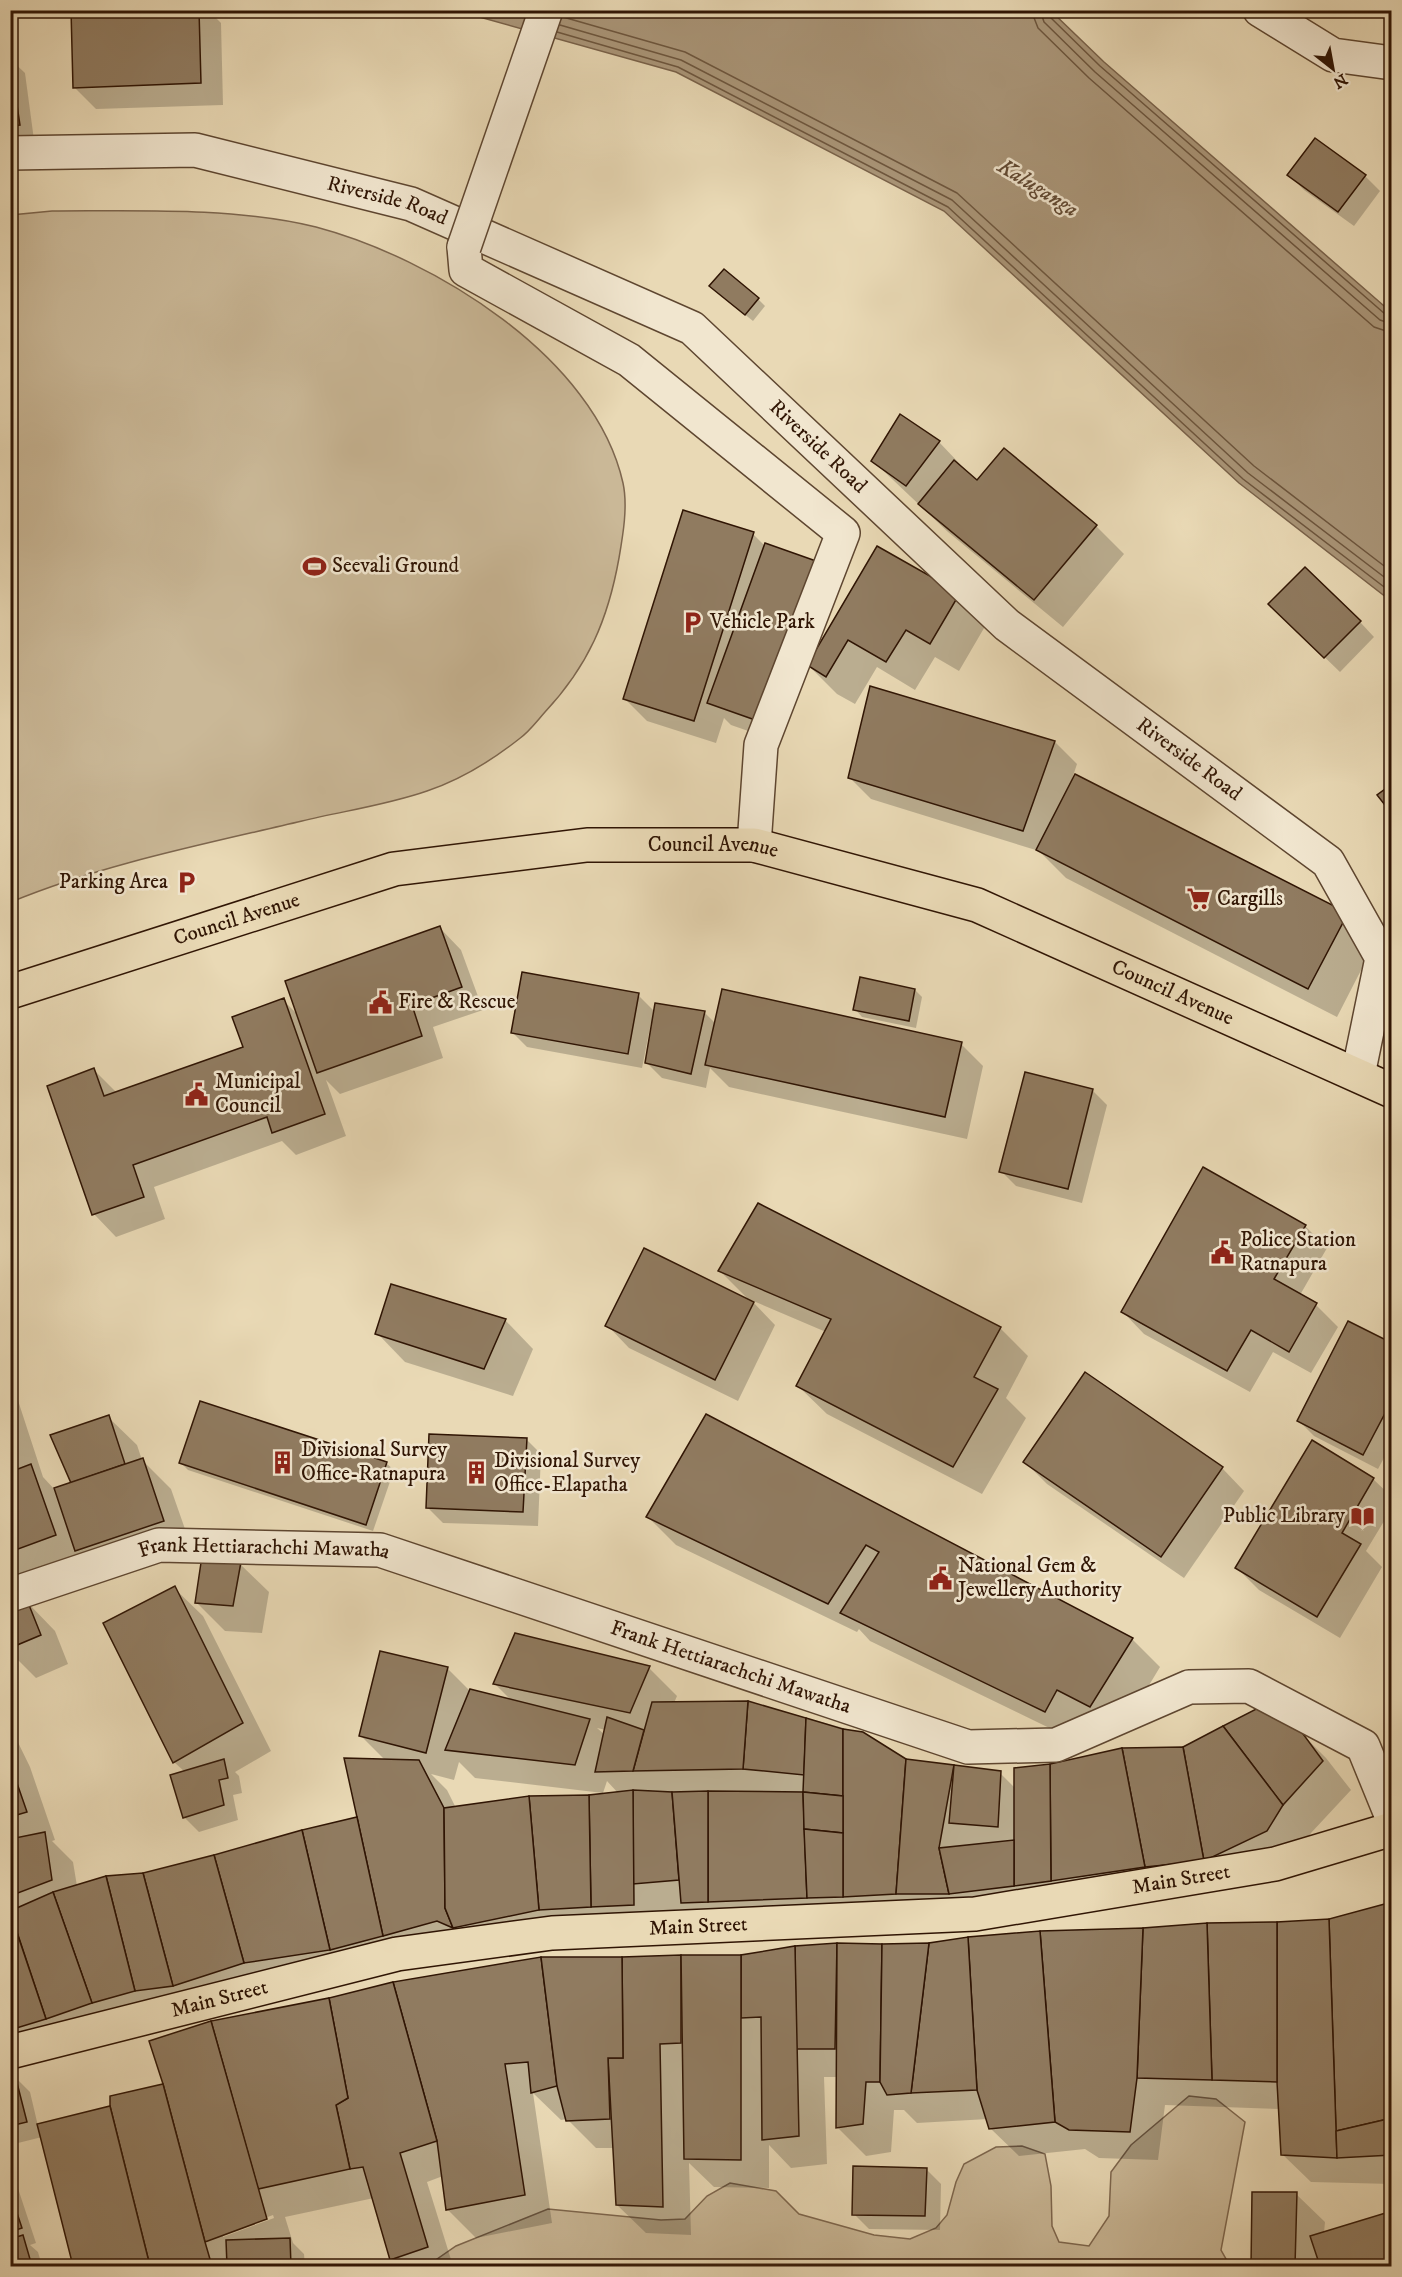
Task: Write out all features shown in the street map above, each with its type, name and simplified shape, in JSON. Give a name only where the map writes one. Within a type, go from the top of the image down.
[{"type":"main road","name":"Council Avenue","points":[[10,992],[394,869],[587,845],[754,845],[977,906],[1392,1091]]},
{"type":"main road","name":"Main Street","points":[[10,2052],[398,1954],[552,1933],[975,1914],[1275,1864],[1392,1829]]},
{"type":"street","points":[[546,10],[464,247],[466,270],[629,360],[843,533],[761,745],[754,845]]},
{"type":"street","points":[[1260,10],[1333,55],[1392,63]]},
{"type":"street","name":"Riverside Road","points":[[10,153],[195,150],[411,204],[692,328],[1007,625],[1328,862],[1387,959],[1358,1075]]},
{"type":"street","name":"Frank Hettiarachchi Mawatha","points":[[10,1595],[159,1545],[380,1551],[968,1747],[1056,1745],[1190,1687],[1249,1686],[1363,1746],[1392,1817]]},
{"type":"shaded area","name":"Seevali Ground","points":[[52,211],[151,211],[252,216],[316,227],[362,242],[409,262],[457,288],[503,319],[544,355],[580,394],[607,437],[623,483],[625,511],[622,540],[609,602],[594,641],[560,695],[526,733],[475,769],[412,796],[155,856],[82,877],[11,902],[11,215]]},
{"type":"shaded area","points":[[1189,2096],[1216,2099],[1245,2122],[1221,2250],[1230,2266],[427,2266],[456,2246],[548,2209],[661,2220],[685,2219],[707,2196],[730,2183],[776,2191],[799,2214],[874,2235],[910,2239],[936,2228],[947,2215],[956,2182],[964,2164],[996,2147],[1022,2146],[1045,2154],[1051,2186],[1052,2226],[1059,2242],[1089,2246],[1109,2216],[1111,2172],[1131,2145]]},
{"type":"water","name":"Kaluganga","points":[[458,11],[1051,11],[1104,62],[1391,312],[1391,601],[1239,483],[944,211],[676,72]]},
{"type":"building","points":[[71,10],[199,10],[201,83],[73,88]]},
{"type":"building","points":[[10,59],[20,125],[10,126]]},
{"type":"building","points":[[1315,138],[1366,175],[1338,212],[1287,175]]},
{"type":"building","points":[[724,269],[759,298],[745,315],[709,286]]},
{"type":"building","points":[[900,414],[940,441],[906,486],[871,461]]},
{"type":"building","points":[[1004,448],[1097,525],[1034,600],[918,504],[954,460],[977,480]]},
{"type":"building","points":[[683,510],[754,532],[694,721],[623,699]]},
{"type":"building","points":[[765,543],[816,561],[758,721],[707,703]]},
{"type":"building","points":[[877,546],[960,593],[930,644],[906,630],[886,662],[848,640],[826,677],[807,665]]},
{"type":"building","points":[[1305,567],[1361,621],[1324,658],[1268,604]]},
{"type":"building","points":[[870,686],[1055,741],[1023,831],[848,778]]},
{"type":"building","points":[[1075,774],[1348,913],[1308,989],[1036,850]]},
{"type":"building","points":[[1392,784],[1392,814],[1377,795]]},
{"type":"building","points":[[440,926],[462,987],[412,1005],[422,1036],[317,1073],[285,981]]},
{"type":"building","points":[[522,972],[639,993],[628,1054],[511,1033]]},
{"type":"building","points":[[860,977],[915,989],[909,1021],[853,1010]]},
{"type":"building","points":[[722,989],[962,1042],[945,1117],[705,1065]]},
{"type":"building","points":[[284,998],[325,1114],[272,1133],[267,1117],[133,1165],[144,1197],[92,1215],[47,1086],[94,1068],[104,1096],[243,1047],[232,1017]]},
{"type":"building","points":[[655,1003],[705,1011],[691,1074],[645,1063]]},
{"type":"building","points":[[1025,1072],[1093,1089],[1068,1189],[999,1172]]},
{"type":"building","name":"Police Station Ratnapura","points":[[1203,1167],[1306,1225],[1274,1279],[1317,1303],[1289,1352],[1251,1330],[1227,1371],[1121,1312]]},
{"type":"building","points":[[758,1203],[1001,1327],[974,1377],[998,1389],[953,1467],[796,1386],[831,1319],[718,1271]]},
{"type":"building","points":[[644,1248],[754,1302],[715,1380],[605,1326]]},
{"type":"building","points":[[391,1284],[506,1319],[484,1369],[375,1334]]},
{"type":"building","points":[[1348,1321],[1392,1343],[1392,1400],[1363,1455],[1297,1421]]},
{"type":"building","points":[[1085,1372],[1223,1467],[1161,1557],[1023,1462]]},
{"type":"building","name":"Divisional Survey Office-Ratnapura","points":[[200,1401],[387,1462],[366,1525],[179,1463]]},
{"type":"building","name":"National Gem & Jewellery Authority","points":[[706,1414],[1133,1638],[1090,1707],[1057,1690],[1045,1712],[840,1613],[879,1552],[866,1545],[828,1604],[646,1517]]},
{"type":"building","points":[[109,1415],[125,1464],[71,1483],[50,1435]]},
{"type":"building","name":"Divisional Survey Office-Elapatha","points":[[429,1434],[527,1438],[523,1512],[426,1508]]},
{"type":"building","points":[[1312,1440],[1374,1478],[1342,1533],[1361,1544],[1317,1617],[1235,1568]]},
{"type":"building","points":[[143,1458],[164,1521],[75,1551],[54,1488]]},
{"type":"building","points":[[31,1464],[56,1535],[10,1552],[10,1472]]},
{"type":"building","points":[[202,1556],[241,1562],[233,1606],[195,1603]]},
{"type":"building","points":[[175,1586],[243,1723],[173,1763],[103,1623]]},
{"type":"building","points":[[27,1600],[41,1635],[10,1648],[10,1607]]},
{"type":"building","points":[[515,1633],[650,1666],[630,1713],[493,1684]]},
{"type":"building","points":[[380,1651],[448,1667],[426,1753],[359,1736]]},
{"type":"building","points":[[470,1689],[590,1719],[575,1765],[445,1750]]},
{"type":"building","points":[[748,1701],[806,1718],[804,1775],[743,1769]]},
{"type":"building","points":[[748,1701],[743,1769],[633,1771],[652,1702]]},
{"type":"building","points":[[1262,1706],[1298,1727],[1323,1761],[1283,1805],[1223,1726]]},
{"type":"building","points":[[607,1717],[644,1730],[633,1771],[595,1772]]},
{"type":"building","points":[[806,1718],[843,1729],[843,1796],[803,1792]]},
{"type":"building","points":[[1223,1726],[1283,1805],[1267,1831],[1204,1861],[1183,1747]]},
{"type":"building","points":[[843,1729],[863,1732],[906,1759],[896,1894],[843,1897]]},
{"type":"building","points":[[1183,1747],[1204,1861],[1145,1867],[1122,1748]]},
{"type":"building","points":[[1122,1748],[1145,1867],[1051,1881],[1050,1764]]},
{"type":"building","points":[[344,1758],[419,1760],[444,1808],[445,1908],[453,1928],[437,1921],[383,1936]]},
{"type":"building","points":[[224,1759],[228,1778],[219,1780],[224,1805],[183,1818],[170,1775]]},
{"type":"building","points":[[906,1759],[954,1765],[939,1848],[949,1894],[896,1894]]},
{"type":"building","points":[[10,1763],[27,1812],[10,1817]]},
{"type":"building","points":[[1050,1764],[1051,1881],[1014,1886],[1014,1768]]},
{"type":"building","points":[[954,1765],[1001,1771],[998,1827],[949,1823]]},
{"type":"building","points":[[633,1790],[672,1792],[679,1880],[633,1884]]},
{"type":"building","points":[[633,1790],[634,1905],[591,1907],[589,1795]]},
{"type":"building","points":[[708,1791],[803,1792],[807,1898],[708,1902]]},
{"type":"building","points":[[708,1791],[708,1902],[681,1903],[672,1792]]},
{"type":"building","points":[[803,1792],[843,1796],[843,1833],[804,1829]]},
{"type":"building","points":[[589,1795],[591,1907],[539,1910],[529,1796]]},
{"type":"building","points":[[529,1796],[539,1910],[453,1928],[445,1908],[444,1808]]},
{"type":"building","points":[[357,1817],[383,1936],[330,1950],[302,1830]]},
{"type":"building","points":[[804,1829],[843,1833],[843,1897],[807,1898]]},
{"type":"building","points":[[302,1830],[330,1950],[244,1963],[214,1855]]},
{"type":"building","points":[[45,1832],[52,1880],[10,1896],[10,1839]]},
{"type":"building","points":[[1014,1840],[1014,1886],[949,1894],[939,1848]]},
{"type":"building","points":[[214,1855],[244,1963],[173,1986],[143,1873]]},
{"type":"building","points":[[143,1873],[173,1986],[135,1991],[106,1876]]},
{"type":"building","points":[[106,1876],[135,1991],[92,2003],[53,1892]]},
{"type":"building","points":[[53,1892],[92,2003],[46,2019],[10,1911]]},
{"type":"building","points":[[1392,1902],[1392,2118],[1336,2131],[1329,1919]]},
{"type":"building","points":[[10,1912],[46,2019],[10,2030]]},
{"type":"building","points":[[1329,1919],[1337,2158],[1281,2155],[1277,2082],[1277,1922]]},
{"type":"building","points":[[1277,1922],[1277,2082],[1212,2080],[1207,1923]]},
{"type":"building","points":[[1207,1923],[1212,2080],[1137,2078],[1143,1928]]},
{"type":"building","points":[[1143,1928],[1137,2078],[1130,2132],[1069,2130],[1055,2122],[1040,1931]]},
{"type":"building","points":[[1040,1931],[1055,2122],[989,2129],[977,2090],[968,1937]]},
{"type":"building","points":[[968,1937],[977,2090],[911,2093],[929,1943]]},
{"type":"building","points":[[837,1943],[835,2049],[796,2049],[795,1946]]},
{"type":"building","points":[[837,1943],[882,1944],[880,2082],[866,2082],[863,2124],[836,2128]]},
{"type":"building","points":[[929,1943],[911,2093],[887,2095],[880,2082],[882,1944]]},
{"type":"building","points":[[795,1946],[799,2136],[762,2140],[761,2017],[741,2018],[741,1955]]},
{"type":"building","points":[[681,1955],[681,2043],[660,2044],[663,2207],[616,2205],[608,2058],[623,2058],[622,1957]]},
{"type":"building","points":[[681,1955],[741,1955],[741,2160],[684,2159]]},
{"type":"building","points":[[541,1957],[557,2086],[531,2093],[528,2062],[505,2064],[525,2195],[446,2210],[437,2141],[393,1982]]},
{"type":"building","points":[[541,1957],[622,1957],[623,2058],[608,2058],[610,2119],[566,2121],[557,2086]]},
{"type":"building","points":[[393,1982],[437,2141],[400,2153],[428,2247],[390,2260],[363,2167],[350,2169],[336,2105],[348,2098],[329,1998]]},
{"type":"building","points":[[329,1998],[348,2098],[336,2105],[350,2169],[258,2189],[211,2021]]},
{"type":"building","points":[[211,2021],[267,2219],[205,2242],[163,2084],[149,2041]]},
{"type":"building","points":[[15,2075],[27,2122],[10,2126],[10,2076]]},
{"type":"building","points":[[163,2084],[212,2266],[150,2266],[110,2106],[110,2096]]},
{"type":"building","points":[[110,2106],[150,2266],[73,2266],[37,2124]]},
{"type":"building","points":[[1392,2118],[1392,2155],[1337,2158],[1336,2131]]},
{"type":"building","points":[[853,2166],[927,2168],[925,2216],[852,2215]]},
{"type":"building","points":[[10,2192],[22,2228],[10,2232]]},
{"type":"building","points":[[1252,2192],[1297,2192],[1295,2266],[1251,2266]]},
{"type":"building","points":[[1392,2211],[1392,2263],[1382,2266],[1320,2266],[1310,2236]]},
{"type":"building","points":[[23,2235],[32,2266],[10,2266],[10,2239]]},
{"type":"building","points":[[290,2238],[291,2266],[227,2266],[226,2240]]},
{"type":"place","name":"Seevali Ground","points":[[314,566]]},
{"type":"place","name":"Vehicle Park","points":[[692,622]]},
{"type":"place","name":"Parking Area","points":[[186,882]]},
{"type":"place","name":"Cargills","points":[[1199,899]]},
{"type":"place","name":"Fire & Rescue","points":[[380,1002]]},
{"type":"place","name":"Municipal Council","points":[[197,1094]]},
{"type":"place","name":"Police Station Ratnapura","points":[[1222,1252]]},
{"type":"place","name":"Divisional Survey Office-Ratnapura","points":[[283,1462]]},
{"type":"place","name":"Divisional Survey Office-Elapatha","points":[[476,1473]]},
{"type":"place","name":"Public Library","points":[[1363,1516]]},
{"type":"place","name":"National Gem & Jewellery Authority","points":[[940,1578]]}]
